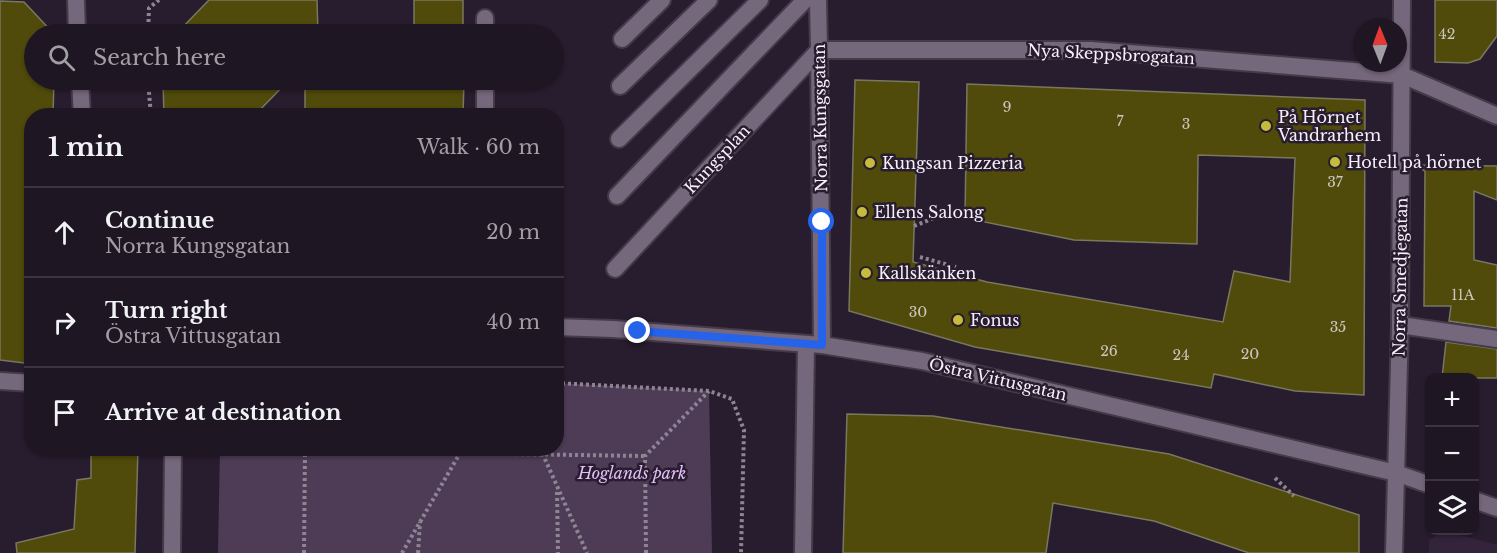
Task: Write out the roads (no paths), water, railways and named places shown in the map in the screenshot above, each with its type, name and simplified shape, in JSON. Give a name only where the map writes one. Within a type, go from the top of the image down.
[{"type":"street","points":[[76,0],[77,24]]},
{"type":"street","points":[[622,39],[662,0]]},
{"type":"street","points":[[620,87],[709,0]]},
{"type":"street","points":[[619,140],[760,0]]},
{"type":"street","points":[[617,196],[805,0]]},
{"type":"street","name":"Norra Kungsgatan","points":[[803,553],[814,344],[818,0]]},
{"type":"street","name":"Norra Smedjegatan","points":[[1395,553],[1401,325],[1402,0]]},
{"type":"street","name":"Nya Skeppsbrogatan","points":[[819,50],[1091,50],[1402,75],[1497,116]]},
{"type":"street","name":"Kungsplan","points":[[615,268],[819,50]]},
{"type":"street","points":[[81,90],[82,108]]},
{"type":"street","points":[[485,90],[485,108]]},
{"type":"street","points":[[1401,325],[1497,339]]},
{"type":"street","name":"Östra Vittusgatan","points":[[564,328],[814,344],[922,361],[1396,473],[1425,483]]},
{"type":"street","points":[[0,381],[24,382]]},
{"type":"street","points":[[172,553],[173,456]]},
{"type":"street","points":[[1479,502],[1497,508]]},
{"type":"place","name":"På Hörnet Vandrarhem","points":[[1266,126]]},
{"type":"place","name":"Hotell på hörnet","points":[[1335,162]]},
{"type":"place","name":"Kungsan Pizzeria","points":[[870,163]]},
{"type":"place","name":"Ellens Salong","points":[[862,212]]},
{"type":"place","name":"Kallskänken","points":[[866,273]]},
{"type":"place","name":"Fonus","points":[[958,320]]},
{"type":"park label","name":"Hoglands park","points":[[632,473]]}]
